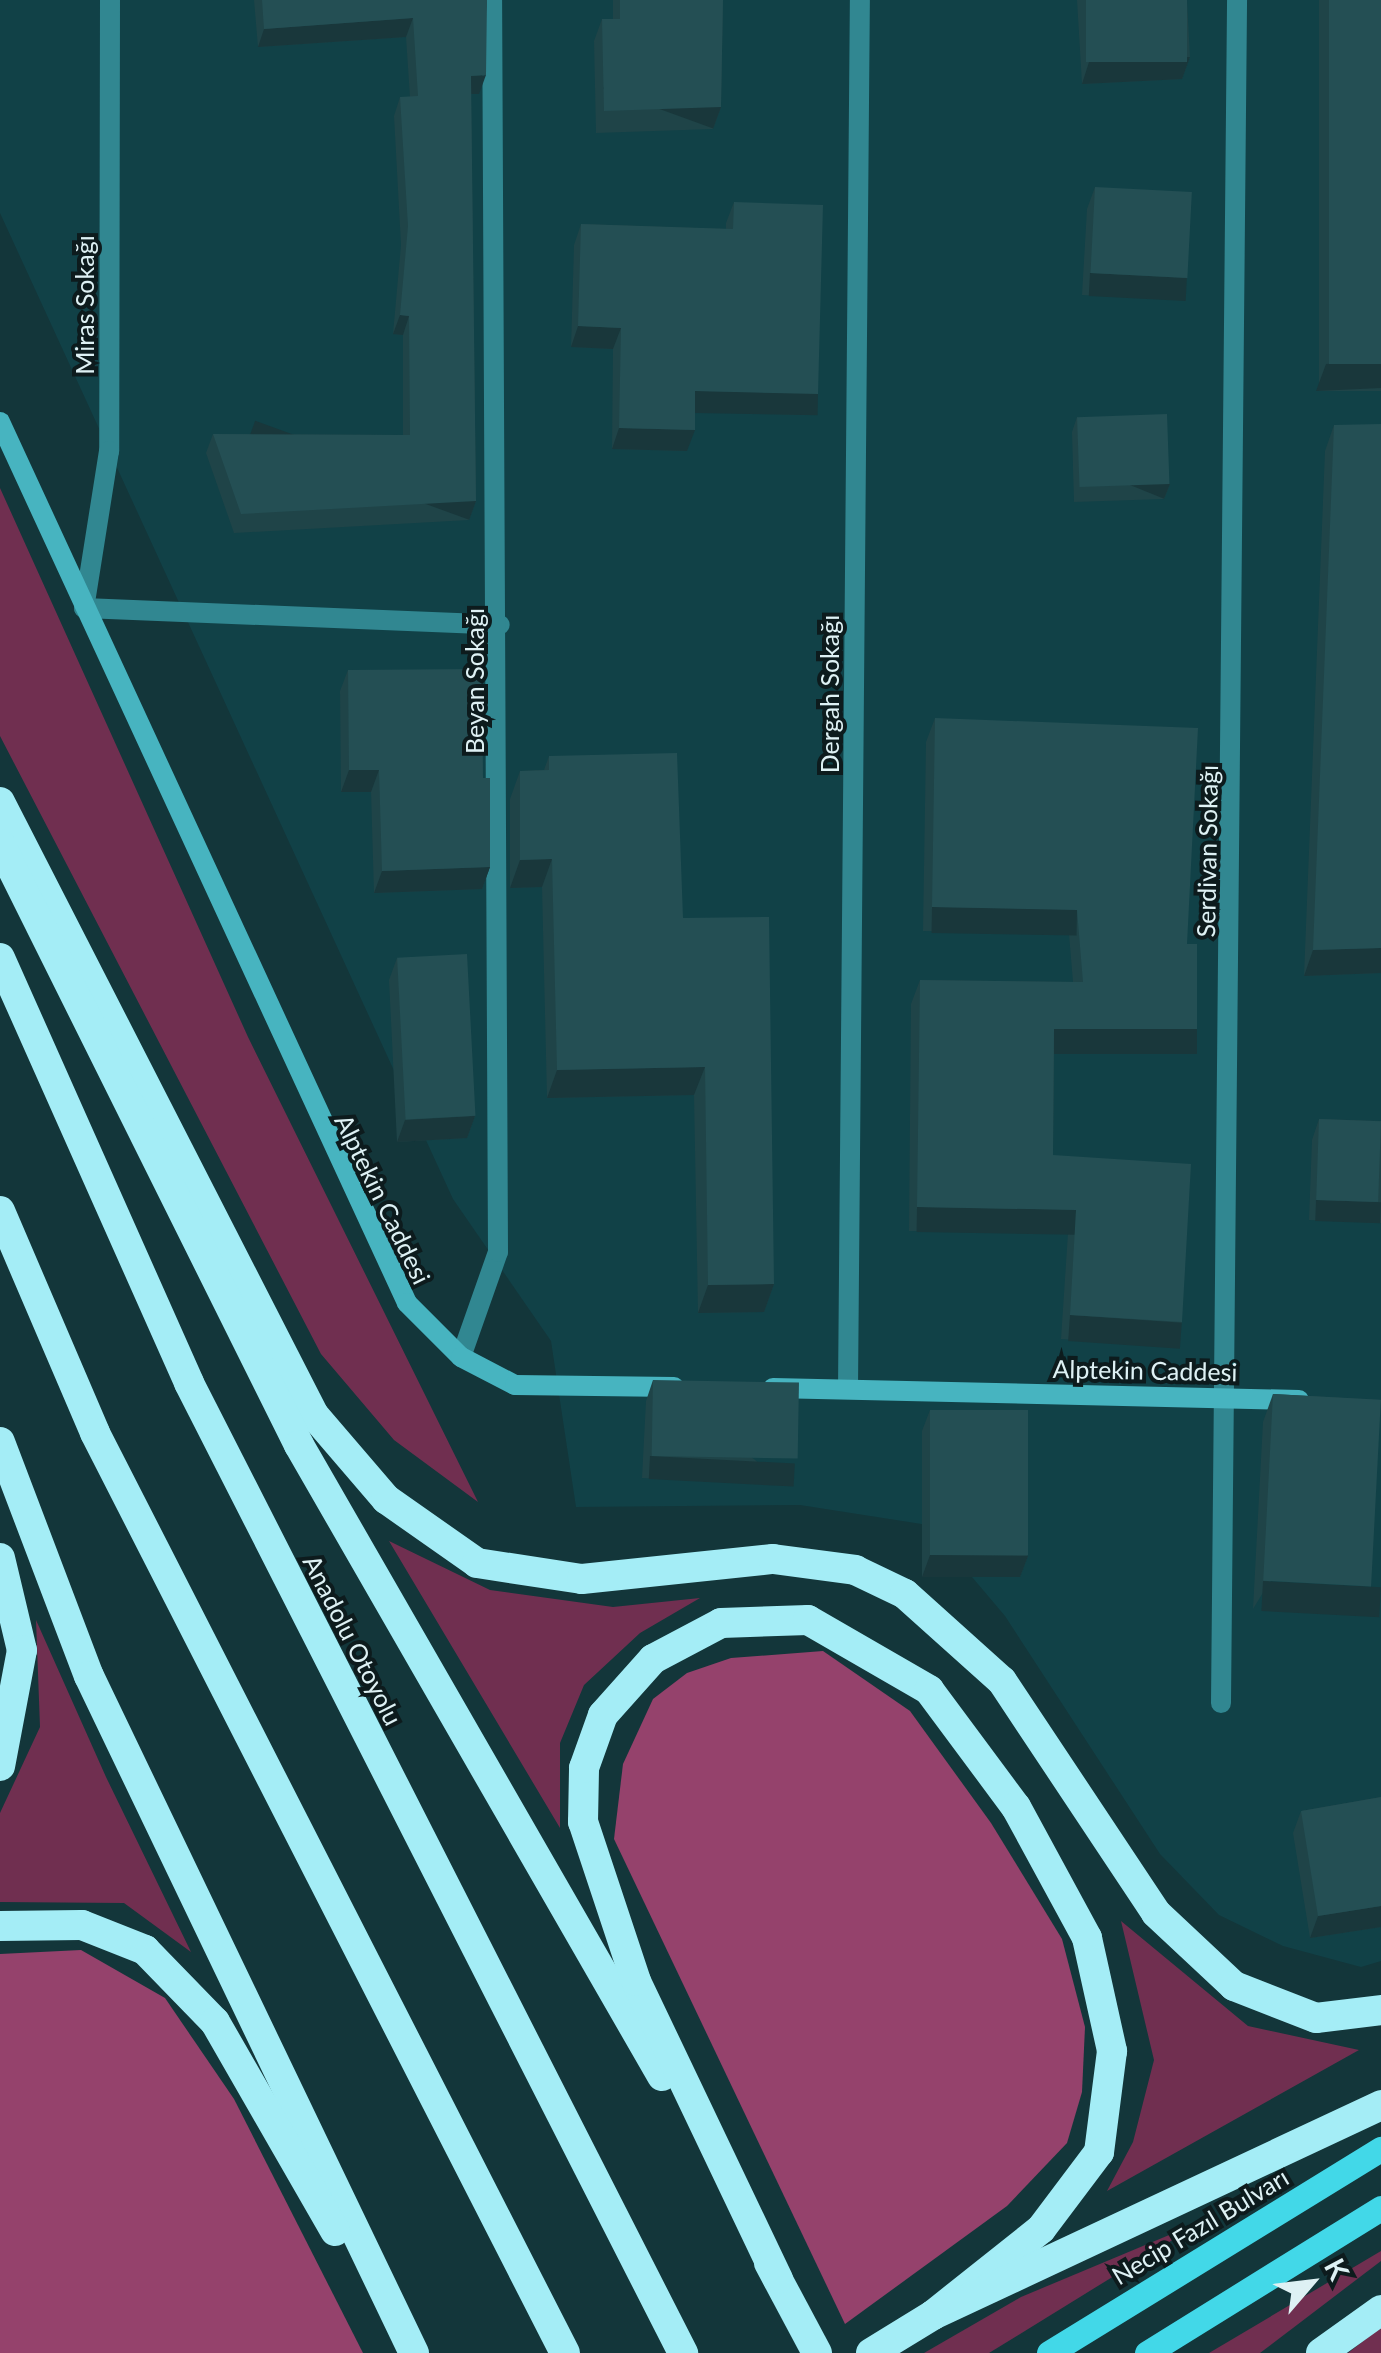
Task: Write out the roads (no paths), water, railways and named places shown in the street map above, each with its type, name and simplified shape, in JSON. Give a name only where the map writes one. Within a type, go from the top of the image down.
[{"type":"highway","points":[[0,802],[314,1415],[386,1499],[477,1562],[582,1579],[773,1560],[855,1570],[906,1594],[1002,1681],[1156,1913],[1234,1986],[1316,2018],[1381,2010]]},
{"type":"highway","points":[[0,844],[299,1444],[818,2353]]},
{"type":"highway","name":"Anadolu Otoyolu","points":[[0,958],[189,1383],[680,2346]]},
{"type":"highway","points":[[0,1211],[95,1433],[565,2353]]},
{"type":"highway","points":[[0,1442],[89,1676],[414,2353]]},
{"type":"highway","points":[[0,1558],[22,1650],[0,1766]]},
{"type":"highway","points":[[778,2278],[636,1981],[582,1822],[584,1768],[603,1715],[652,1659],[720,1623],[808,1620],[929,1690],[1016,1807],[1087,1938],[1112,2051],[1099,2152],[1041,2230],[933,2315]]},
{"type":"highway","points":[[0,1926],[82,1925],[145,1950],[215,2022],[405,2353]]},
{"type":"highway","points":[[871,2353],[933,2315],[1381,2105]]},
{"type":"highway","points":[[1321,2353],[1381,2310]]},
{"type":"main road","name":"Alptekin Caddesi","points":[[0,422],[348,1192],[407,1303],[461,1357],[515,1384],[691,1387]]},
{"type":"main road","name":"Alptekin Caddesi","points":[[750,1388],[1323,1400]]},
{"type":"main road","name":"Necip Fazıl Bulvarı","points":[[1049,2353],[1381,2150]]},
{"type":"main road","points":[[1147,2353],[1381,2208]]},
{"type":"street","name":"Miras Sokağı","points":[[84,608],[109,452],[110,0]]},
{"type":"street","name":"Beyan Sokağı","points":[[461,1357],[498,1252],[500,625],[492,0]]},
{"type":"street","name":"Dergah Sokağı","points":[[848,1389],[860,0]]},
{"type":"street","name":"Serdivan Sokağı","points":[[1221,1703],[1237,0]]},
{"type":"street","points":[[84,608],[500,625]]}]
